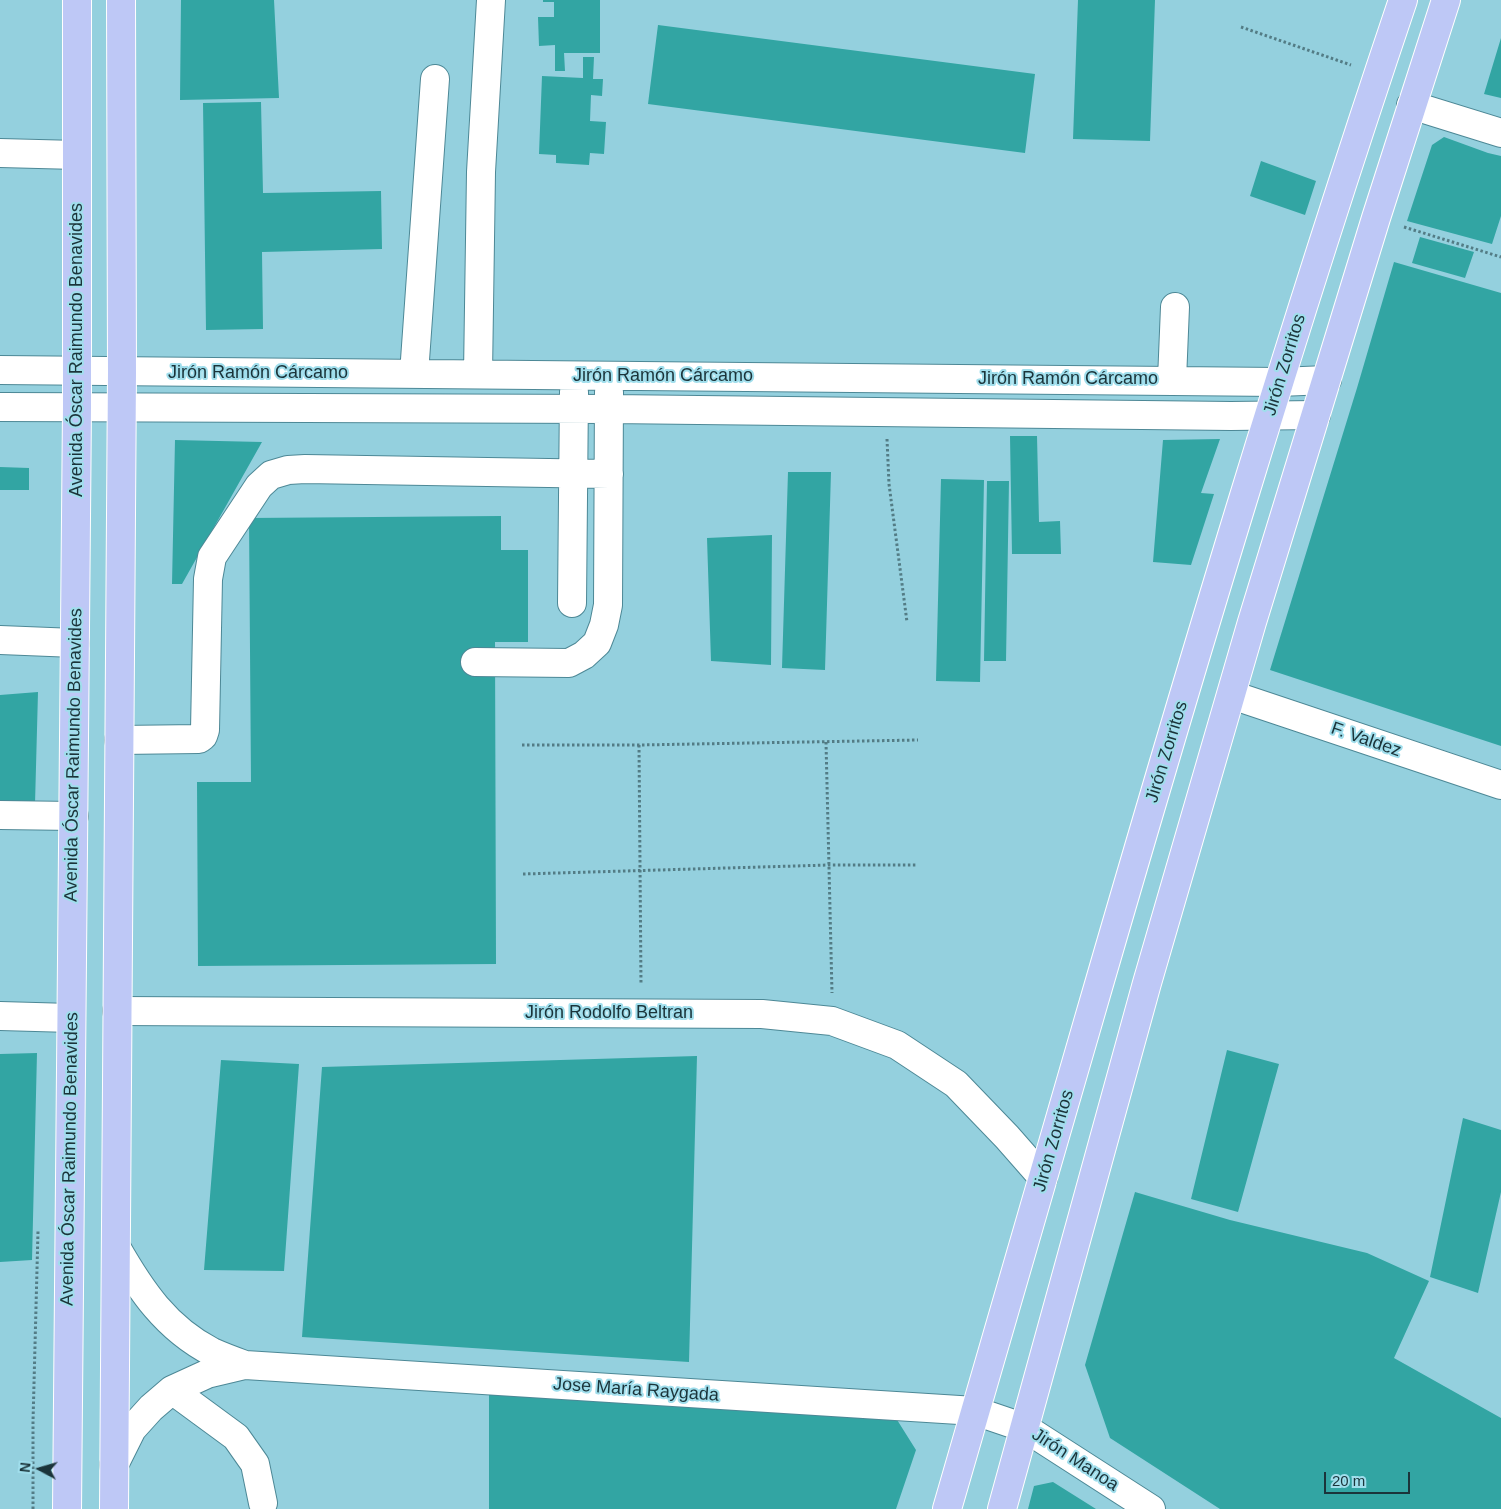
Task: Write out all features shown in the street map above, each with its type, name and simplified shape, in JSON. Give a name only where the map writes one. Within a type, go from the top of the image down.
[{"type":"main road","name":"Avenida Óscar Raimundo Benavides","points":[[67,1509],[78,407],[77,0]]},
{"type":"main road","points":[[114,1509],[122,372],[121,0]]},
{"type":"main road","name":"Jirón Zorritos","points":[[947,1509],[974,1410],[1151,806],[1279,382],[1403,0]]},
{"type":"main road","points":[[1002,1509],[1147,983],[1252,622],[1411,105],[1446,0]]},
{"type":"street","points":[[478,374],[481,172],[491,0]]},
{"type":"street","points":[[414,374],[435,79]]},
{"type":"street","points":[[1411,105],[1501,133]]},
{"type":"street","points":[[0,153],[77,155]]},
{"type":"street","points":[[1172,380],[1174,307]]},
{"type":"street","name":"Jirón Ramón Cárcamo","points":[[0,370],[1279,382],[1327,380]]},
{"type":"street","points":[[572,603],[575,375]]},
{"type":"street","points":[[475,662],[569,663],[584,655],[597,643],[608,605],[609,375]]},
{"type":"street","points":[[972,378],[972,413]]},
{"type":"street","name":"Jirón Ramón Cárcamo","points":[[0,407],[610,409],[1269,417],[1316,415]]},
{"type":"street","points":[[119,740],[199,739],[203,736],[205,730],[208,578],[212,557],[259,486],[271,475],[288,470],[305,469],[609,474]]},
{"type":"street","points":[[0,640],[75,643]]},
{"type":"street","name":"F. Valdez","points":[[1232,695],[1501,786]]},
{"type":"street","points":[[0,815],[74,816]]},
{"type":"street","name":"Jirón Rodolfo Beltran","points":[[117,1011],[762,1014],[832,1021],[896,1045],[956,1084],[1043,1178]]},
{"type":"street","points":[[0,1016],[71,1018]]},
{"type":"street","name":"Jose María Raygada","points":[[116,1248],[135,1281],[156,1309],[182,1333],[212,1352],[245,1365]]},
{"type":"street","name":"Jose María Raygada","points":[[114,1465],[132,1429],[150,1408],[172,1390],[207,1374],[245,1365],[974,1410],[1025,1428]]},
{"type":"street","points":[[172,1390],[236,1437],[255,1464],[263,1503]]},
{"type":"street","name":"Jirón Manoa","points":[[1025,1428],[1151,1509]]},
{"type":"path","points":[[1241,27],[1378,74]]},
{"type":"path","points":[[1376,218],[1501,257]]},
{"type":"path","points":[[887,412],[889,484],[907,622]]},
{"type":"path","points":[[522,745],[918,740]]},
{"type":"path","points":[[826,742],[832,1021]]},
{"type":"path","points":[[639,745],[641,1014]]},
{"type":"path","points":[[523,874],[917,865]]},
{"type":"building","points":[[181,0],[274,0],[279,98],[180,100]]},
{"type":"building","points":[[543,0],[600,0],[600,53],[564,53],[565,71],[555,71],[555,45],[539,46],[538,17],[554,17],[554,2],[543,2]]},
{"type":"building","points":[[1078,0],[1155,0],[1150,141],[1073,139]]},
{"type":"building","points":[[658,25],[1035,74],[1025,153],[648,104]]},
{"type":"building","points":[[1501,38],[1501,98],[1484,94]]},
{"type":"building","points":[[583,57],[594,57],[593,79],[603,79],[602,96],[591,95],[590,121],[606,122],[604,154],[590,153],[589,165],[556,163],[556,155],[539,154],[542,76],[583,78]]},
{"type":"building","points":[[261,102],[263,193],[381,191],[382,249],[262,252],[263,329],[206,330],[203,103]]},
{"type":"building","points":[[1444,137],[1501,156],[1501,216],[1492,244],[1407,221],[1432,145]]},
{"type":"building","points":[[1261,161],[1316,181],[1305,215],[1250,196]]},
{"type":"building","points":[[1420,237],[1474,252],[1465,278],[1412,263]]},
{"type":"building","points":[[1394,262],[1501,293],[1501,746],[1270,670]]},
{"type":"building","points":[[1010,436],[1037,436],[1039,522],[1060,521],[1061,554],[1012,554]]},
{"type":"building","points":[[1220,439],[1201,493],[1214,494],[1191,565],[1153,562],[1163,440]]},
{"type":"building","points":[[175,440],[262,442],[182,584],[172,584]]},
{"type":"building","points":[[0,467],[29,468],[29,490],[0,490]]},
{"type":"building","points":[[788,472],[831,472],[825,670],[782,668]]},
{"type":"building","points":[[941,479],[984,480],[980,682],[936,681]]},
{"type":"building","points":[[987,481],[1009,481],[1006,661],[984,661]]},
{"type":"building","points":[[501,516],[501,550],[528,550],[528,642],[495,642],[496,964],[198,966],[197,782],[251,782],[249,518]]},
{"type":"building","points":[[772,535],[771,665],[711,661],[707,538]]},
{"type":"building","points":[[38,692],[35,804],[0,806],[0,695]]},
{"type":"building","points":[[1227,1050],[1279,1064],[1238,1212],[1191,1199]]},
{"type":"building","points":[[37,1053],[32,1260],[0,1262],[0,1054]]},
{"type":"building","points":[[697,1056],[689,1362],[302,1337],[322,1067]]},
{"type":"building","points":[[221,1060],[299,1064],[284,1271],[204,1270]]},
{"type":"building","points":[[1463,1118],[1501,1130],[1501,1192],[1478,1293],[1430,1277]]},
{"type":"building","points":[[1135,1192],[1230,1220],[1367,1253],[1429,1281],[1394,1358],[1501,1418],[1501,1509],[1220,1509],[1110,1438],[1085,1365]]},
{"type":"building","points":[[489,1391],[894,1415],[916,1450],[896,1509],[489,1509]]},
{"type":"building","points":[[1053,1482],[1096,1509],[1028,1509],[1034,1486]]}]
